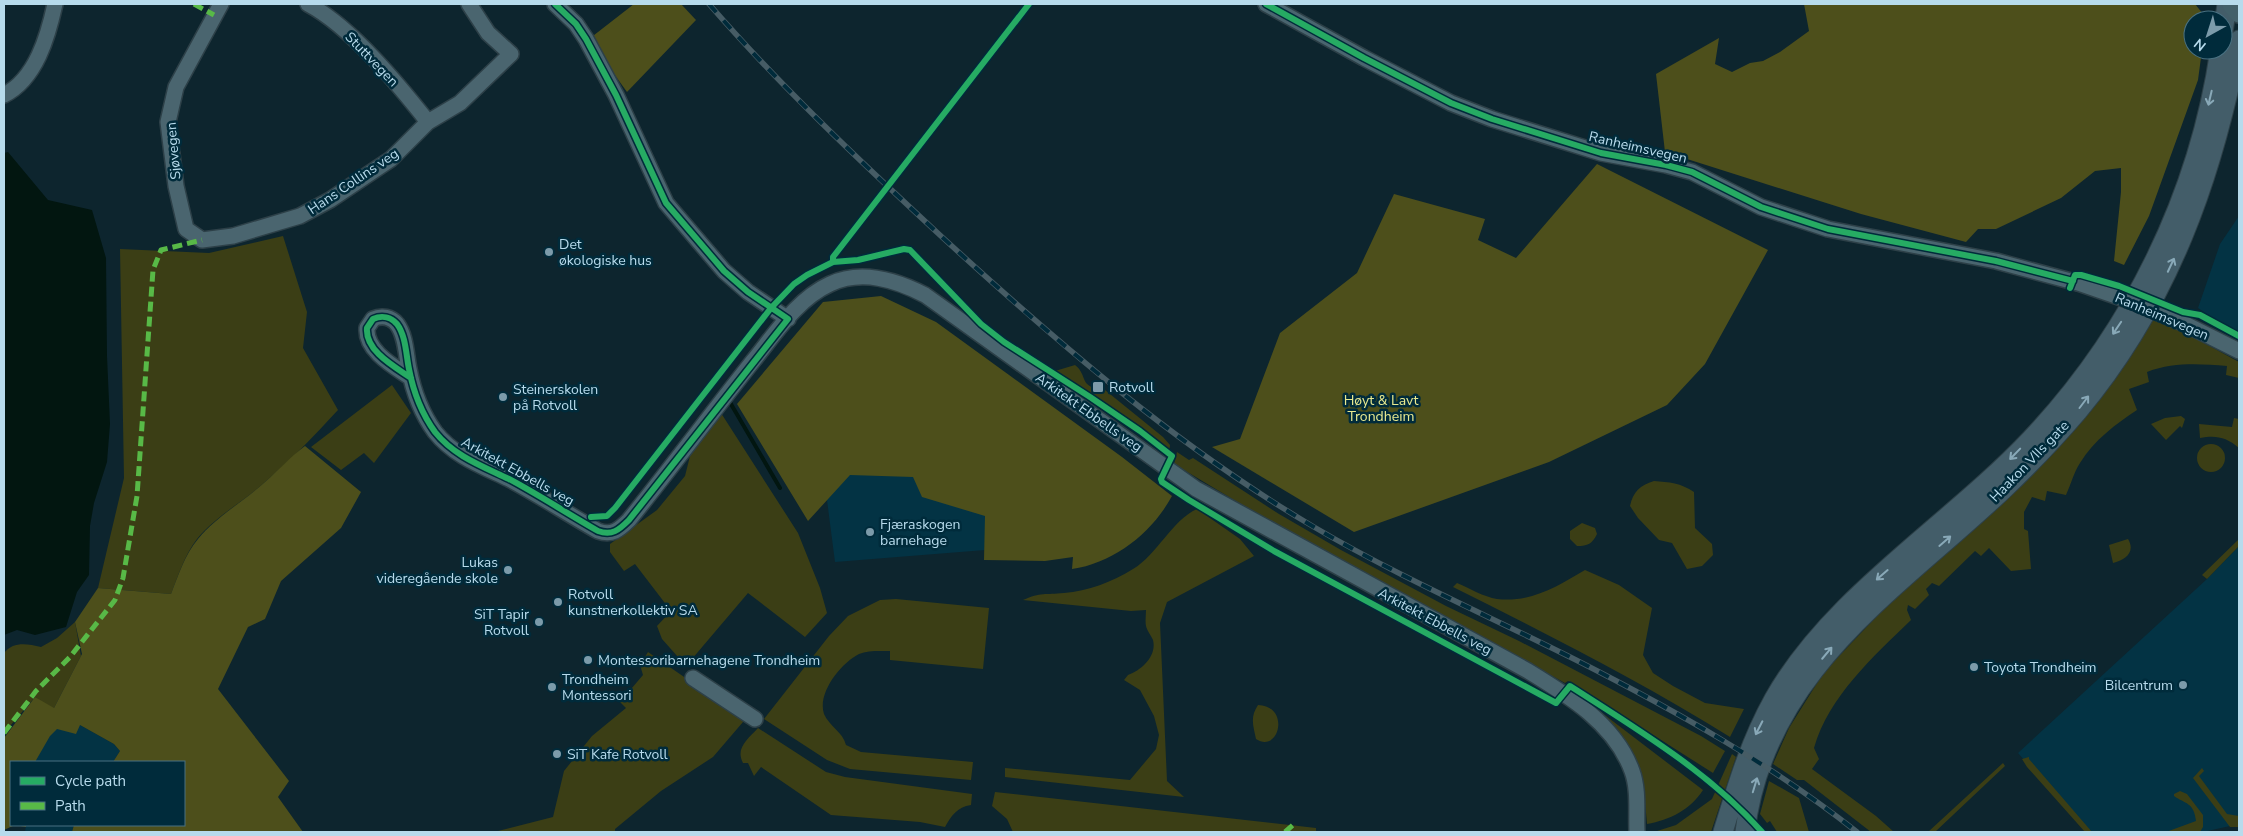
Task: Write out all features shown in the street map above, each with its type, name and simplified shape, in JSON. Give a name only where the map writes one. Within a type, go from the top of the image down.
[{"type":"highway","points":[[2233,4],[2239,12]]},
{"type":"main road","name":"Haakon VIIs gate","points":[[1744,832],[1753,786],[1768,748],[1788,708],[1814,669],[1847,630],[1876,602],[2004,488],[2044,449],[2099,382],[2140,323],[2180,245],[2202,188],[2217,140],[2239,40]]},
{"type":"main road","name":"Haakon VIIs gate","points":[[1723,832],[1738,779],[1754,738],[1775,697],[1802,657],[1835,619],[1866,588],[1995,476],[2032,438],[2096,360],[2125,316],[2150,272],[2170,229],[2202,134],[2218,60]]},
{"type":"street","points":[[4,95],[13,90],[40,55],[50,27],[55,4]]},
{"type":"street","name":"Sjøvegen","points":[[202,240],[186,229],[176,186],[168,122],[176,88],[221,4]]},
{"type":"street","name":"Stuttvegen","points":[[308,4],[355,39],[413,102],[428,122]]},
{"type":"street","name":"Hans Collins veg","points":[[202,240],[233,236],[300,216],[330,200],[391,159],[428,122],[460,103],[512,54],[488,33],[469,4]]},
{"type":"street","points":[[555,4],[576,24],[590,47],[616,95],[666,203],[724,271],[748,292],[788,318]]},
{"type":"street","name":"Ranheimsvegen","points":[[1266,4],[1372,62],[1451,102],[1492,119],[1601,153],[1692,172],[1761,207],[1828,229],[1996,261],[2076,282],[2133,302],[2185,324],[2239,351]]},
{"type":"street","name":"Arkitekt Ebbells veg","points":[[411,378],[423,411],[436,432],[467,460],[508,479],[598,531],[609,534],[618,530],[629,520],[804,300],[830,284],[848,279],[874,277],[902,284],[925,295],[1196,489],[1528,671],[1563,693],[1610,733],[1623,751],[1633,772],[1637,795],[1637,832]]},
{"type":"street","points":[[693,678],[755,719]]},
{"type":"shaded area","points":[[8,152],[48,200],[92,210],[106,258],[110,424],[107,462],[94,503],[90,526],[89,575],[77,592],[66,627],[35,635],[17,630],[4,635],[4,153]]},
{"type":"shaded area","points":[[2239,216],[2239,336],[2198,308],[2220,244]]},
{"type":"shaded area","points":[[816,415],[987,423],[985,550],[835,562]]},
{"type":"shaded area","points":[[2239,546],[2239,824],[2203,832],[2088,832],[2018,753],[2207,579]]},
{"type":"shaded area","points":[[53,710],[114,744],[120,751],[114,761],[23,761]]},
{"type":"shaded area","points":[[26,826],[74,826],[72,832],[25,832]]},
{"type":"green space","points":[[634,4],[681,4],[696,20],[627,92],[589,39]]},
{"type":"green space","points":[[1804,4],[2195,4],[2200,10],[2183,10],[2183,60],[2201,60],[2198,80],[2149,216],[2124,265],[2114,261],[2121,192],[2121,168],[2095,171],[2061,198],[1996,229],[1978,229],[1966,242],[1861,214],[1665,152],[1656,74],[1719,38],[1715,64],[1732,72],[1750,63],[1763,61],[1780,52],[1809,31]]},
{"type":"green space","name":"Høyt & Lavt Trondheim","points":[[1597,164],[1768,250],[1705,364],[1667,405],[1549,462],[1354,532],[1212,447],[1240,439],[1280,333],[1357,273],[1394,194],[1485,219],[1478,240],[1516,258]]},
{"type":"green space","points":[[283,236],[307,312],[303,348],[338,410],[284,465],[204,531],[185,558],[171,594],[98,588],[124,478],[120,249],[209,253]]},
{"type":"green space","points":[[881,296],[936,322],[1122,457],[1172,496],[1164,510],[1143,534],[1117,553],[1088,566],[1072,569],[1073,557],[1045,561],[984,560],[985,516],[922,497],[913,477],[850,475],[808,521],[737,404],[823,302]]},
{"type":"green space","points":[[2152,319],[2184,332],[2239,362],[2239,378],[2226,375],[2227,366],[2217,365],[2177,365],[2147,372],[2149,382],[2129,389],[2137,410],[2113,427],[2092,447],[2074,474],[2066,495],[2047,491],[2045,501],[2032,497],[2024,512],[2024,529],[2028,531],[2031,569],[2011,571],[1989,548],[1981,556],[1975,551],[1939,586],[1932,583],[1926,589],[1929,595],[1915,609],[1908,605],[1907,610],[1911,620],[1868,663],[1841,694],[1821,729],[1814,748],[1819,759],[1812,769],[1876,816],[1894,832],[1871,832],[1804,780],[1797,780],[1773,764],[1789,728],[1824,672],[1877,616],[1930,565],[1986,519],[2056,449],[2090,410]]},
{"type":"green space","points":[[1075,365],[1082,373],[1087,384],[1096,389],[1105,390],[1163,437],[1170,445],[1169,453],[1142,431],[1055,371]]},
{"type":"green space","points":[[392,385],[411,413],[374,463],[364,453],[341,470],[311,447]]},
{"type":"green space","points":[[721,413],[798,533],[820,588],[827,613],[805,637],[748,593],[686,666],[662,639],[657,626],[671,611],[635,564],[624,571],[610,552],[610,544],[657,510],[685,476],[691,452]]},
{"type":"green space","points":[[2181,416],[2185,419],[2182,428],[2180,426],[2166,440],[2151,424],[2165,418]]},
{"type":"green space","points":[[2234,418],[2239,419],[2239,448],[2230,441],[2221,438],[2200,438],[2199,424],[2232,427]]},
{"type":"green space","points":[[2211,444],[2221,448],[2225,458],[2221,468],[2211,472],[2201,468],[2197,458],[2201,448]]},
{"type":"green space","points":[[305,446],[361,492],[341,528],[281,581],[265,619],[248,627],[218,689],[289,781],[278,797],[303,832],[72,832],[74,826],[185,826],[185,761],[114,761],[120,751],[114,744],[80,725],[76,734],[57,729],[50,736],[36,761],[10,761],[10,826],[13,826],[4,830],[4,738],[35,697],[54,708],[82,654],[75,622],[98,588],[171,594],[189,551],[205,531],[257,489]]},
{"type":"green space","points":[[1177,452],[1189,460],[1193,458],[1279,514],[1341,550],[1446,606],[1519,641],[1701,736],[1725,751],[1713,773],[1568,681],[1565,683],[1304,542],[1174,464]]},
{"type":"green space","points":[[1654,481],[1680,485],[1694,492],[1695,528],[1712,544],[1713,555],[1702,566],[1687,569],[1672,543],[1659,540],[1638,518],[1630,506],[1638,490]]},
{"type":"green space","points":[[1197,509],[1240,539],[1254,556],[1167,602],[1160,623],[1167,781],[1184,797],[1005,777],[1005,768],[1130,780],[1156,749],[1159,735],[1154,716],[1140,690],[1124,680],[1128,675],[1143,666],[1153,652],[1153,640],[1146,626],[1146,610],[1131,611],[1023,600],[1039,595],[1073,592],[1091,588],[1125,574],[1142,563],[1180,521]]},
{"type":"green space","points":[[1582,523],[1595,528],[1597,534],[1589,544],[1577,546],[1570,539],[1570,531]]},
{"type":"green space","points":[[2128,539],[2131,548],[2130,552],[2122,560],[2113,563],[2109,545]]},
{"type":"green space","points":[[2239,539],[2239,546],[2207,579],[2202,575]]},
{"type":"green space","points":[[1585,570],[1619,585],[1652,608],[1643,655],[1653,673],[1705,703],[1744,709],[1730,737],[1628,677],[1453,587],[1457,583],[1492,598],[1509,600],[1544,592]]},
{"type":"green space","points":[[896,599],[989,608],[983,669],[890,660],[890,651],[874,651],[859,654],[845,664],[832,679],[824,697],[824,714],[842,736],[846,745],[861,752],[973,762],[971,780],[850,769],[827,760],[764,719],[829,636],[848,616],[880,600]]},
{"type":"green space","points":[[75,622],[81,656],[53,710],[35,697],[4,733],[4,653],[16,645],[26,644],[41,647],[57,638]]},
{"type":"green space","points":[[648,652],[742,717],[743,722],[713,757],[661,791],[615,829],[615,832],[494,832],[553,817],[564,771],[592,736],[626,708],[620,702],[643,675],[640,665]]},
{"type":"green space","points":[[1589,703],[1703,790],[1698,797],[1679,813],[1664,820],[1647,824],[1642,785],[1633,756],[1616,731]]},
{"type":"green space","points":[[1258,705],[1268,707],[1275,713],[1278,720],[1278,728],[1275,735],[1271,740],[1264,742],[1256,739],[1253,725],[1254,713]]},
{"type":"green space","points":[[758,728],[826,772],[845,777],[972,794],[971,805],[955,813],[945,827],[920,822],[831,815],[761,767],[754,776],[748,763],[743,763],[741,758],[742,748]]},
{"type":"green space","points":[[1732,754],[1736,757],[1711,832],[1654,832],[1676,825],[1712,799]]},
{"type":"green space","points":[[2029,757],[2092,832],[2085,832],[2027,767],[2022,759]]},
{"type":"green space","points":[[2003,763],[2005,766],[1935,832],[1928,832]]},
{"type":"green space","points":[[2202,768],[2204,771],[2199,776],[2227,814],[2239,816],[2239,827],[2230,827],[2193,778]]},
{"type":"green space","points":[[1769,781],[1799,798],[1809,832],[1777,832],[1770,821],[1767,823],[1760,814]]},
{"type":"green space","points":[[2180,791],[2187,794],[2203,815],[2203,827],[2200,832],[2166,832],[2196,821],[2191,807],[2174,796],[2174,794]]},
{"type":"green space","points":[[995,792],[1316,828],[1316,832],[1013,832],[1007,819],[992,806]]},
{"type":"waterway","points":[[728,399],[780,488]]},
{"type":"railway","points":[[709,4],[764,65],[942,237],[1030,316],[1120,392],[1215,463],[1264,496],[1346,545],[1576,660],[1685,718],[1791,783],[1857,832]]},
{"type":"marked path","points":[[194,4],[214,15]]},
{"type":"marked path","points":[[4,733],[36,691],[70,657],[115,600],[123,578],[137,496],[153,270],[161,250],[202,240]]},
{"type":"marked path","points":[[1285,832],[1293,825]]},
{"type":"cycle path","points":[[411,378],[382,358],[371,344],[367,328],[373,319],[380,317],[389,318],[397,324],[404,340],[411,377],[419,402],[430,425],[451,448],[469,460],[520,485],[598,531],[607,533],[618,529],[629,520],[788,319],[748,292],[724,271],[666,203],[616,95],[586,39],[576,24],[555,4]]},
{"type":"cycle path","points":[[833,262],[833,257],[1029,4]]},
{"type":"cycle path","points":[[1266,4],[1451,103],[1492,119],[1601,153],[1666,165],[1692,172],[1761,207],[1828,229],[1996,261],[2073,281]]},
{"type":"cycle path","points":[[591,517],[607,516],[615,508],[771,308],[794,284],[833,262],[858,260],[904,249],[910,250],[981,324],[1004,342],[1140,431],[1172,456],[1161,479],[1162,482],[1274,551],[1556,703],[1570,686],[1646,735],[1696,771],[1741,810],[1762,832]]},
{"type":"cycle path","points":[[2070,288],[2075,275],[2081,275],[2119,286],[2183,312],[2200,315],[2239,336]]},
{"type":"place","name":"Det økologiske hus","points":[[549,252]]},
{"type":"place","name":"Rotvoll","points":[[1098,387]]},
{"type":"place","name":"Steinerskolen på Rotvoll","points":[[503,397]]},
{"type":"place","name":"Fjæraskogen barnehage","points":[[870,532]]},
{"type":"place","name":"Lukas videregående skole","points":[[508,570]]},
{"type":"place","name":"Rotvoll kunstnerkollektiv SA","points":[[558,602]]},
{"type":"place","name":"SiT Tapir Rotvoll","points":[[539,622]]},
{"type":"place","name":"Montessoribarnehagene Trondheim","points":[[588,660]]},
{"type":"place","name":"Toyota Trondheim","points":[[1974,667]]},
{"type":"place","name":"Bilcentrum","points":[[2183,685]]},
{"type":"place","name":"Trondheim Montessori","points":[[552,687]]},
{"type":"place","name":"SiT Kafe Rotvoll","points":[[557,754]]}]
